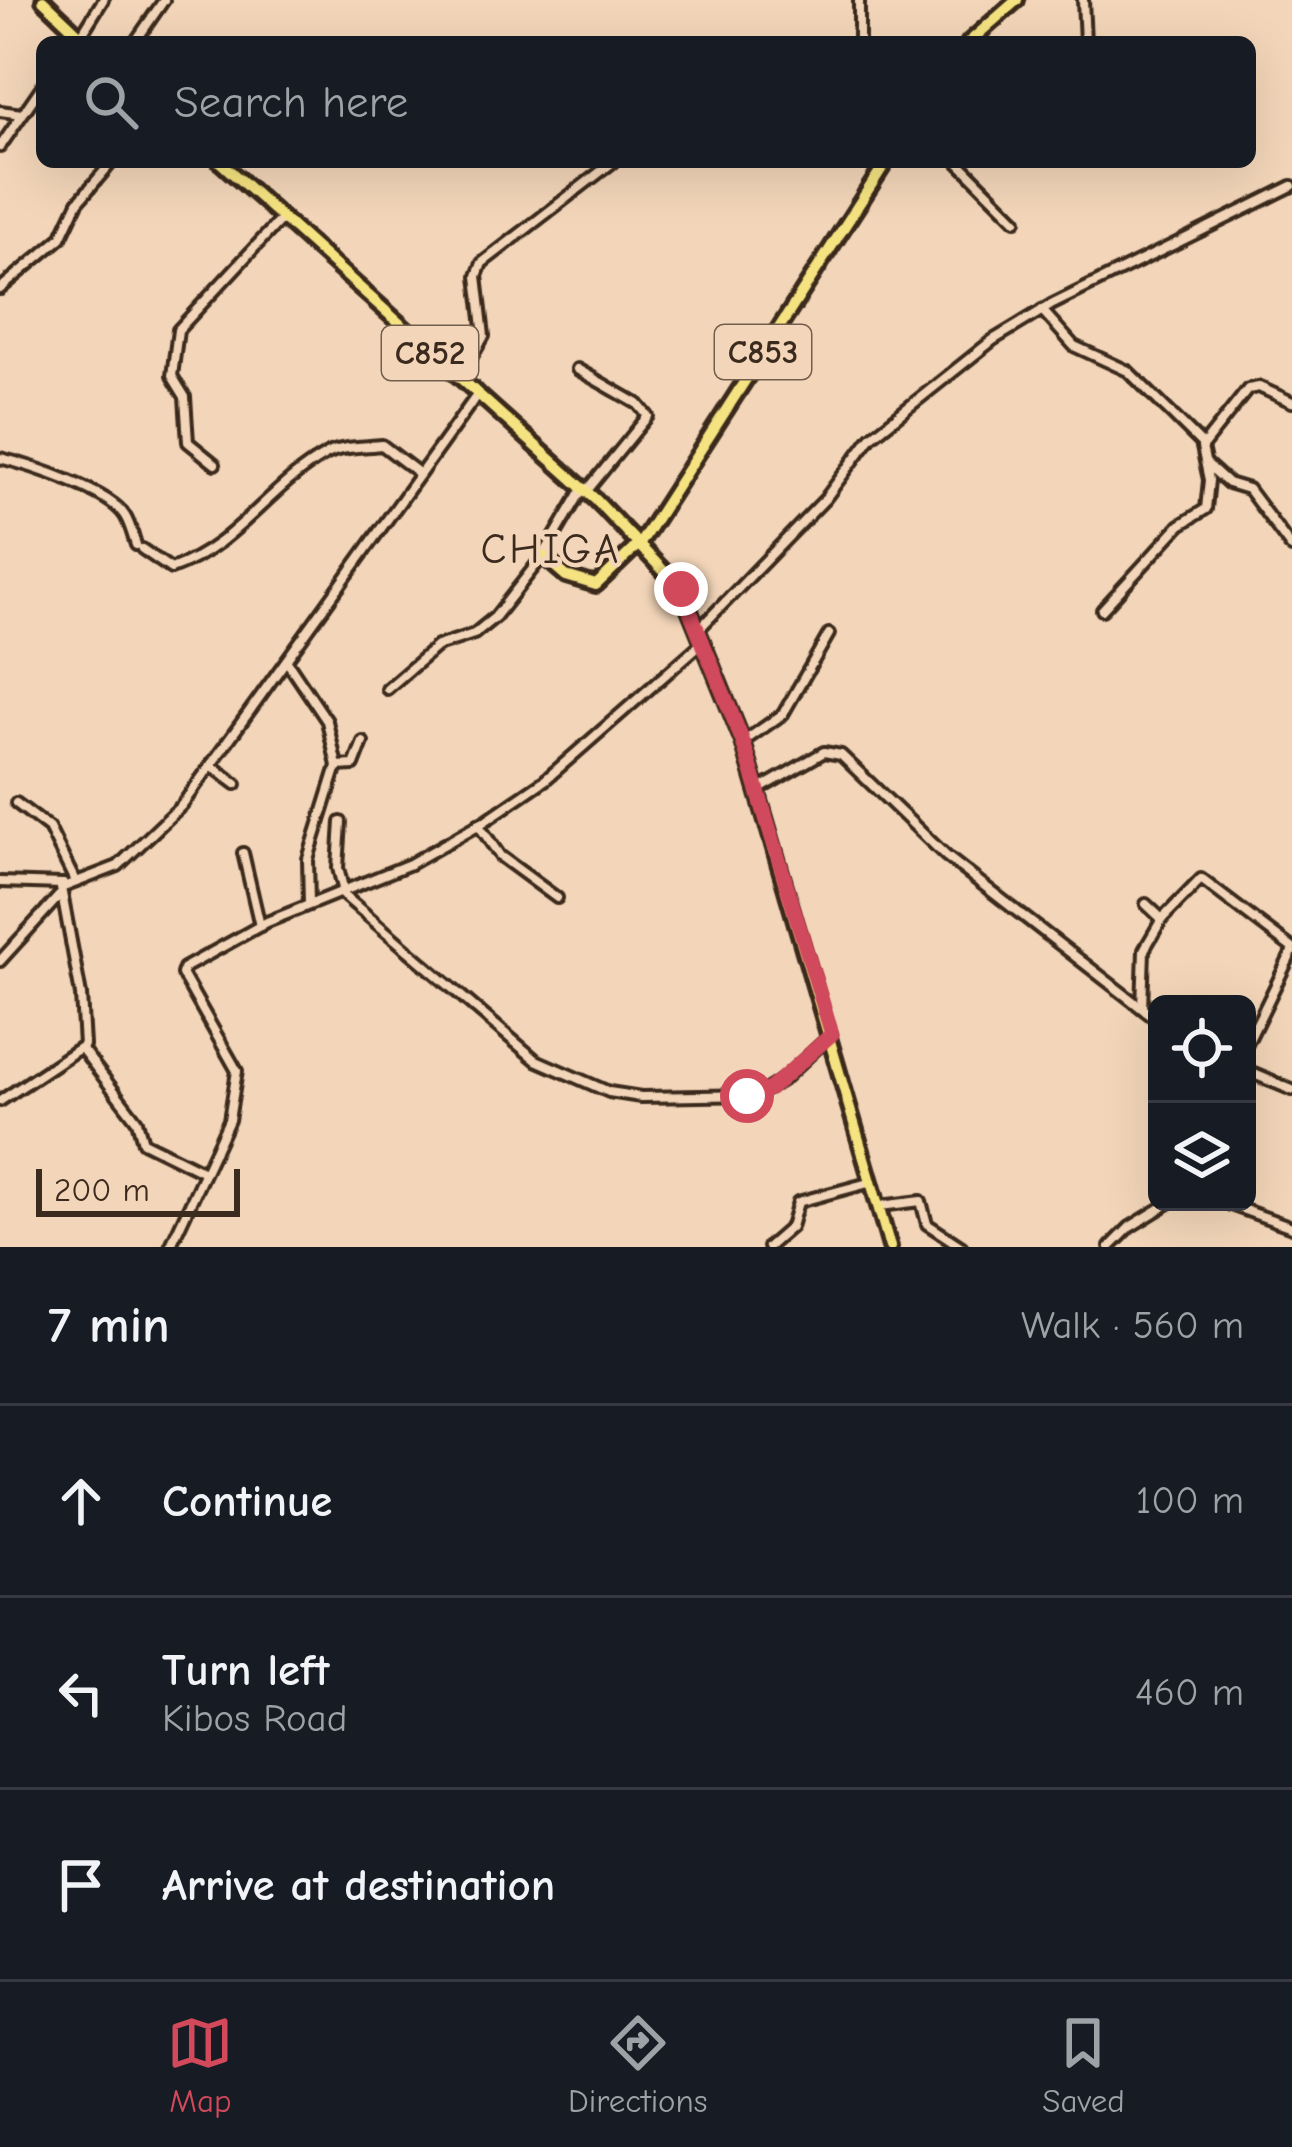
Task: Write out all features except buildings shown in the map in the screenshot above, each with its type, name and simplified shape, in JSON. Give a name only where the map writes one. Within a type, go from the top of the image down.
[{"type":"main road","points":[[43,0],[80,36]]},
{"type":"main road","points":[[976,36],[1017,0]]},
{"type":"main road","name":"C852","points":[[227,168],[641,542]]},
{"type":"main road","name":"C853","points":[[641,542],[882,168]]},
{"type":"main road","points":[[542,556],[566,576],[596,585],[641,542],[674,579],[702,634],[743,742],[832,1034],[890,1247]]},
{"type":"street","points":[[86,36],[103,0]]},
{"type":"street","points":[[139,36],[164,0]]},
{"type":"street","points":[[859,0],[859,36]]},
{"type":"street","points":[[1083,0],[1084,36]]},
{"type":"street","points":[[0,147],[36,95]]},
{"type":"street","points":[[0,111],[23,114]]},
{"type":"street","points":[[0,290],[62,238],[78,202],[107,168]]},
{"type":"street","points":[[459,378],[484,336],[477,276],[482,263],[605,168]]},
{"type":"street","points":[[964,168],[1016,220]]},
{"type":"street","points":[[170,1247],[229,1120],[237,1071],[182,971],[260,926],[342,892],[478,824],[545,780],[702,634],[825,499],[876,432],[993,340],[1042,310],[1292,186]]},
{"type":"street","points":[[215,464],[188,442],[185,397],[172,376],[178,331],[281,218]]},
{"type":"street","points":[[1042,310],[1074,346],[1129,371],[1203,445],[1206,509],[1180,525],[1102,610]]},
{"type":"street","points":[[387,689],[437,646],[482,629],[542,556],[584,489],[648,416],[638,404],[578,370]]},
{"type":"street","points":[[1203,445],[1251,387],[1292,402]]},
{"type":"street","points":[[0,882],[70,882],[106,872],[145,844],[212,766],[477,395]]},
{"type":"street","points":[[0,458],[37,467],[110,501],[124,514],[139,547],[171,568],[206,556],[285,482],[328,452],[382,445],[420,474]]},
{"type":"street","points":[[1206,464],[1228,483],[1248,489],[1292,548]]},
{"type":"street","points":[[743,742],[783,714],[829,634]]},
{"type":"street","points":[[288,663],[327,722],[337,766],[308,860],[309,904]]},
{"type":"street","points":[[337,766],[354,765],[363,742]]},
{"type":"street","points":[[757,791],[824,752],[841,754],[946,856],[1148,1014]]},
{"type":"street","points":[[212,766],[236,784]]},
{"type":"street","points":[[16,803],[49,828],[70,882]]},
{"type":"street","points":[[341,822],[338,868],[342,892],[536,1060],[609,1092],[641,1097],[758,1095],[784,1079],[832,1034]]},
{"type":"street","points":[[478,824],[500,856],[557,898]]},
{"type":"street","points":[[243,853],[260,926]]},
{"type":"street","points":[[1142,1010],[1145,947],[1162,919],[1201,879],[1291,955],[1256,1026]]},
{"type":"street","points":[[0,961],[70,882]]},
{"type":"street","points":[[60,896],[81,994],[82,1049],[135,1118],[143,1142],[202,1171]]},
{"type":"street","points":[[1146,904],[1162,919]]},
{"type":"street","points":[[0,1101],[82,1049]]},
{"type":"street","points":[[1256,1075],[1292,1090]]},
{"type":"street","points":[[768,1247],[791,1227],[798,1202],[873,1181]]},
{"type":"street","points":[[880,1206],[920,1201],[927,1224],[962,1247]]},
{"type":"street","points":[[1110,1247],[1156,1211]]},
{"type":"street","points":[[1247,1211],[1292,1227]]},
{"type":"district","name":"CHIGA","points":[[551,549]]},
{"type":"route","points":[[681,589],[743,742],[832,1034],[784,1079],[758,1095],[747,1096]]}]
